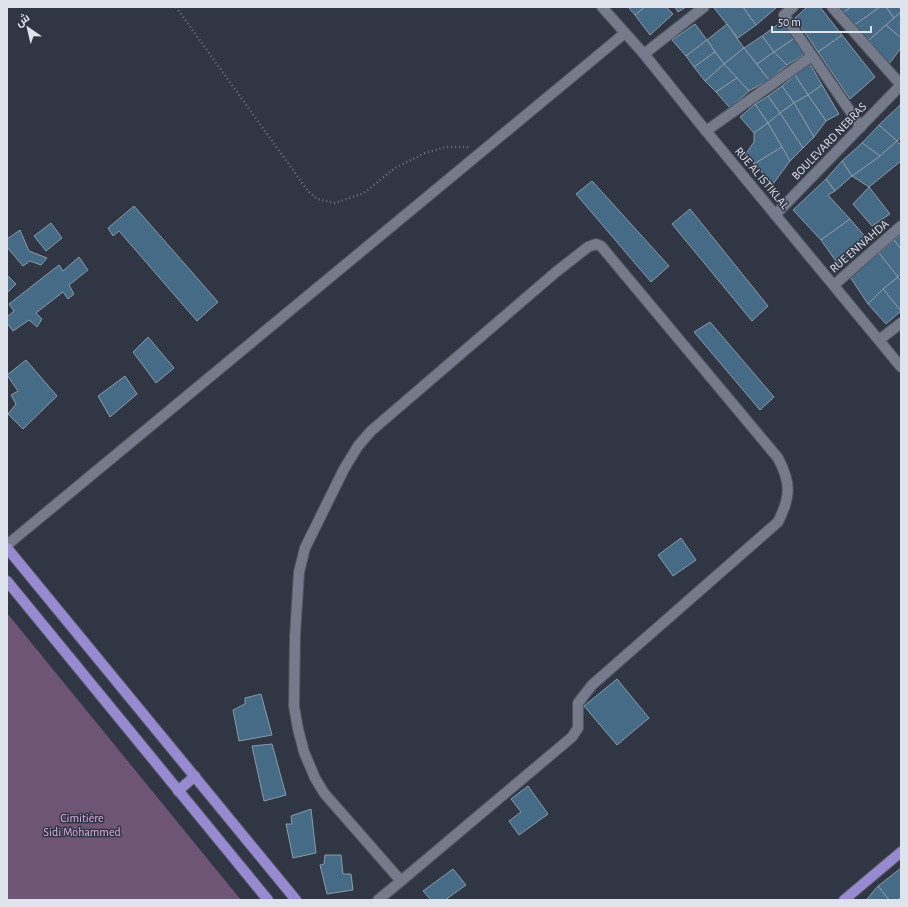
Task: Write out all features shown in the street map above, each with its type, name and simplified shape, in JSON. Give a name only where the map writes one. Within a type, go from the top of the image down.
[{"type":"main road","points":[[7,547],[296,900]]},
{"type":"main road","points":[[7,581],[268,900]]},
{"type":"main road","points":[[178,791],[195,776]]},
{"type":"main road","points":[[844,900],[901,852]]},
{"type":"street","name":"RUE AL ISTIKLAL","points":[[602,7],[644,54],[901,367]]},
{"type":"street","points":[[644,54],[704,7]]},
{"type":"street","points":[[794,7],[781,11],[861,127]]},
{"type":"street","points":[[832,7],[901,85]]},
{"type":"street","points":[[7,547],[625,33]]},
{"type":"street","points":[[706,131],[812,56]]},
{"type":"street","name":"BOULEVARD NEBRAS","points":[[776,215],[901,85]]},
{"type":"street","name":"RUE ENNAHDA","points":[[834,285],[901,226]]},
{"type":"street","points":[[378,900],[401,881],[572,737],[578,728],[578,703],[592,685],[778,522],[786,506],[789,489],[786,473],[778,458],[627,276],[601,246],[596,244],[588,247],[556,272],[371,431],[358,446],[344,469],[305,548],[299,572],[295,636],[294,706],[304,752],[315,778],[324,793],[401,881]]},
{"type":"street","points":[[879,340],[901,323]]},
{"type":"path","points":[[176,7],[308,191],[317,199],[335,203],[364,192],[395,168],[425,152],[446,147],[487,148]]},
{"type":"green space","name":"Cimitière Sidi Mohammed","points":[[7,613],[241,900],[7,900]]},
{"type":"building","points":[[628,7],[645,7],[635,15]]},
{"type":"building","points":[[645,7],[666,7],[673,14],[650,35],[635,15]]},
{"type":"building","points":[[675,7],[686,7],[678,12]]},
{"type":"building","points":[[743,7],[756,25],[738,38],[714,8]]},
{"type":"building","points":[[743,7],[775,7],[776,8],[756,25]]},
{"type":"building","points":[[807,7],[820,7],[842,35],[818,52],[795,18]]},
{"type":"building","points":[[838,7],[851,7],[843,13]]},
{"type":"building","points":[[851,7],[880,7],[853,26],[843,13]]},
{"type":"building","points":[[880,7],[886,7],[894,18],[869,40],[853,26]]},
{"type":"building","points":[[886,7],[901,7],[901,12],[894,18]]},
{"type":"building","points":[[901,12],[901,38],[886,25]]},
{"type":"building","points":[[784,20],[795,38],[774,52],[762,36]]},
{"type":"building","points":[[695,24],[707,40],[686,56],[672,40]]},
{"type":"building","points":[[727,24],[744,48],[724,64],[707,40]]},
{"type":"building","points":[[886,25],[901,38],[901,48],[889,64],[869,40]]},
{"type":"building","points":[[842,35],[875,77],[850,99],[818,52]]},
{"type":"building","points":[[762,36],[774,52],[757,64],[744,48]]},
{"type":"building","points":[[795,38],[806,53],[787,65],[774,52]]},
{"type":"building","points":[[707,40],[715,52],[694,67],[686,56]]},
{"type":"building","points":[[744,48],[769,80],[749,91],[724,64]]},
{"type":"building","points":[[715,52],[724,64],[705,81],[694,67]]},
{"type":"building","points":[[774,52],[787,65],[769,80],[757,64]]},
{"type":"building","points":[[724,64],[737,78],[716,92],[705,81]]},
{"type":"building","points":[[810,64],[822,85],[808,95],[795,75]]},
{"type":"building","points":[[795,75],[808,95],[794,103],[782,86]]},
{"type":"building","points":[[737,78],[749,91],[730,108],[716,92]]},
{"type":"building","points":[[822,85],[839,114],[826,121],[808,95]]},
{"type":"building","points":[[782,86],[794,103],[780,113],[768,96]]},
{"type":"building","points":[[808,95],[826,121],[814,137],[794,103]]},
{"type":"building","points":[[768,96],[780,113],[768,123],[755,104]]},
{"type":"building","points":[[794,103],[814,137],[803,148],[780,113]]},
{"type":"building","points":[[755,104],[768,123],[754,133],[740,117]]},
{"type":"building","points":[[901,104],[901,138],[897,141],[879,125]]},
{"type":"building","points":[[780,113],[803,148],[790,161],[768,123]]},
{"type":"building","points":[[768,123],[782,147],[754,164],[745,155],[754,142],[754,133]]},
{"type":"building","points":[[879,125],[897,141],[880,156],[862,143]]},
{"type":"building","points":[[897,141],[901,145],[901,161],[869,187],[852,176],[880,156]]},
{"type":"building","points":[[862,143],[880,156],[852,176],[842,161]]},
{"type":"building","points":[[782,147],[790,161],[773,184],[754,164]]},
{"type":"building","points":[[842,161],[852,176],[835,191],[826,179]]},
{"type":"building","points":[[826,179],[835,191],[828,195],[850,219],[821,240],[793,210]]},
{"type":"building","points":[[592,181],[669,266],[651,282],[576,194]]},
{"type":"building","points":[[869,187],[890,214],[872,226],[853,204]]},
{"type":"building","points":[[134,206],[218,302],[197,321],[119,231],[113,236],[108,228]]},
{"type":"building","points":[[690,209],[768,306],[752,321],[672,224]]},
{"type":"building","points":[[850,219],[868,240],[838,264],[821,240]]},
{"type":"building","points":[[51,223],[62,238],[46,251],[34,236]]},
{"type":"building","points":[[20,230],[29,251],[47,258],[41,265],[30,261],[23,266],[7,247],[7,239]]},
{"type":"building","points":[[901,234],[901,249],[894,240]]},
{"type":"building","points":[[894,240],[901,249],[901,274],[898,277],[879,253]]},
{"type":"building","points":[[879,253],[898,277],[868,304],[850,277]]},
{"type":"building","points":[[79,257],[88,270],[69,285],[74,294],[68,299],[63,292],[36,313],[42,319],[37,327],[29,320],[13,331],[7,323],[7,317],[14,311],[9,304],[59,265],[63,271]]},
{"type":"building","points":[[7,275],[16,284],[7,293]]},
{"type":"building","points":[[898,277],[901,281],[901,311],[883,289]]},
{"type":"building","points":[[883,289],[901,311],[886,324],[868,304]]},
{"type":"building","points":[[710,322],[774,397],[760,410],[694,332]]},
{"type":"building","points":[[148,337],[174,368],[156,383],[133,352]]},
{"type":"building","points":[[26,360],[57,396],[23,429],[8,414],[16,404],[11,395],[18,391],[7,375]]},
{"type":"building","points":[[125,376],[137,394],[110,417],[98,396]]},
{"type":"building","points":[[681,538],[696,560],[673,576],[658,555]]},
{"type":"building","points":[[617,679],[649,718],[617,745],[584,706]]},
{"type":"building","points":[[261,694],[272,735],[239,741],[233,710],[245,704],[245,698]]},
{"type":"building","points":[[272,744],[286,795],[264,801],[252,746]]},
{"type":"building","points":[[528,786],[548,814],[519,835],[509,821],[521,812],[511,799]]},
{"type":"building","points":[[311,809],[316,853],[293,858],[286,824],[292,824],[291,816]]},
{"type":"building","points":[[325,855],[341,855],[343,874],[351,874],[353,890],[327,894],[320,865],[324,864]]},
{"type":"building","points":[[901,868],[901,897],[898,900],[889,900],[878,886]]},
{"type":"building","points":[[453,869],[466,885],[445,900],[431,900],[423,891]]},
{"type":"building","points":[[878,886],[889,900],[866,900]]}]
